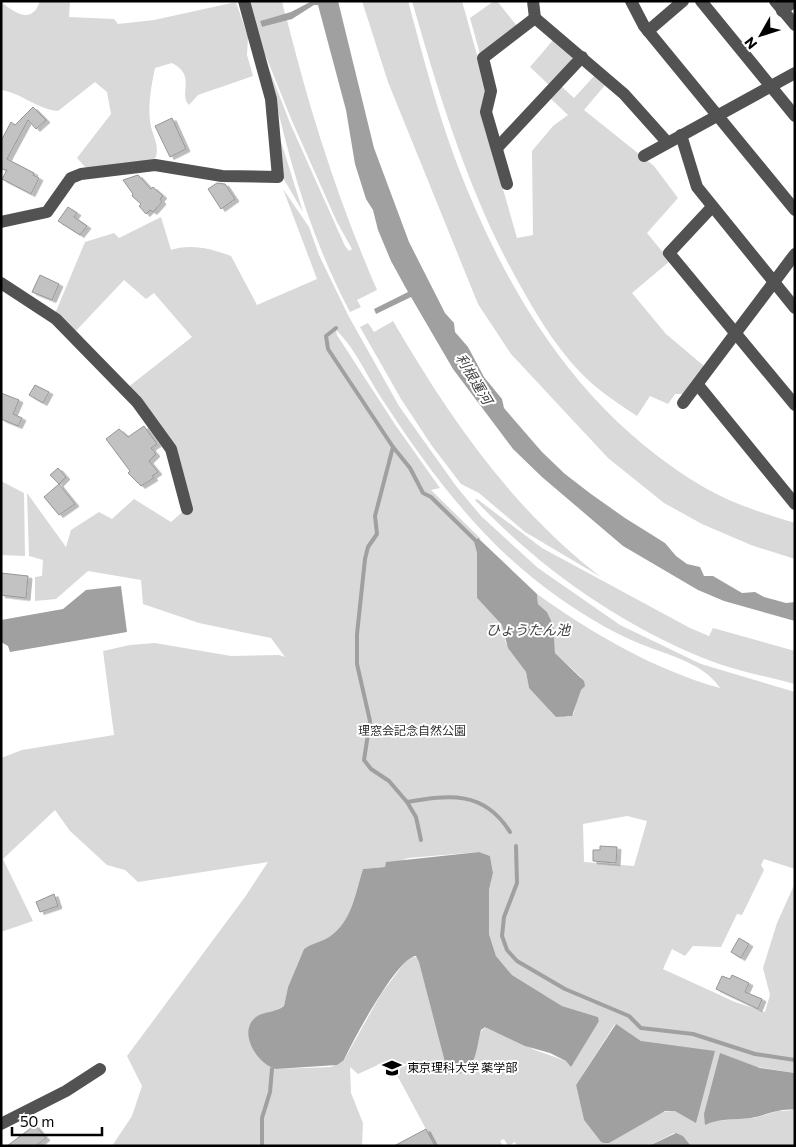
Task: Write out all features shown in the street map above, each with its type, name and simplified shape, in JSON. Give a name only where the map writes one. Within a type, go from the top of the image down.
[{"type":"street","points":[[1,222],[47,212],[71,178],[81,174],[155,165],[222,176],[278,177],[271,99],[244,1]]},
{"type":"street","points":[[534,1],[535,18],[582,56],[624,94],[667,142]]},
{"type":"street","points":[[631,1],[648,31],[795,210]]},
{"type":"street","points":[[648,31],[683,1]]},
{"type":"street","points":[[700,1],[795,116]]},
{"type":"street","points":[[794,1],[779,6],[795,25]]},
{"type":"street","points":[[507,184],[486,112],[492,91],[483,58],[535,18]]},
{"type":"street","points":[[497,148],[582,56]]},
{"type":"street","points":[[644,156],[795,73]]},
{"type":"street","points":[[682,135],[696,187],[795,308]]},
{"type":"street","points":[[712,207],[669,253],[795,405]]},
{"type":"street","points":[[683,403],[795,254]]},
{"type":"street","points":[[1,283],[56,319],[137,402],[171,449],[187,509]]},
{"type":"street","points":[[698,385],[795,504]]},
{"type":"street","points":[[1,1124],[66,1091],[100,1069]]},
{"type":"green space","points":[[40,1],[70,1],[69,17],[114,19],[118,24],[154,20],[236,2],[248,37],[247,55],[253,76],[198,95],[189,105],[185,95],[184,73],[172,63],[155,68],[149,112],[157,146],[156,157],[151,162],[86,168],[77,158],[111,114],[107,92],[95,82],[58,111],[50,110],[16,94],[1,90],[1,2],[17,13],[28,15],[37,8]]},
{"type":"green space","points":[[245,1],[282,1],[285,14],[260,21],[262,27],[287,20],[326,157],[377,290],[357,300],[361,307],[350,312],[322,253],[300,192],[268,66],[290,123],[345,246],[349,251],[352,249],[337,222],[267,59],[255,36]]},
{"type":"green space","points":[[362,1],[408,1],[443,124],[477,213],[525,305],[554,349],[586,389],[622,426],[662,460],[717,494],[750,508],[795,523],[795,559],[751,545],[702,524],[664,503],[608,458],[511,354],[478,304],[388,82]]},
{"type":"green space","points":[[412,1],[462,1],[487,91],[481,112],[517,238],[533,235],[532,151],[553,126],[568,115],[550,98],[561,86],[574,98],[595,75],[606,84],[584,110],[654,166],[678,198],[647,233],[670,261],[632,293],[666,334],[704,366],[684,394],[675,394],[668,404],[650,396],[637,416],[607,396],[586,378],[550,335],[506,259],[474,188],[434,77]]},
{"type":"green space","points":[[494,1],[497,1],[517,26],[480,54],[470,18]]},
{"type":"green space","points":[[554,39],[572,56],[572,60],[549,85],[530,67]]},
{"type":"green space","points":[[278,132],[303,212],[282,176]]},
{"type":"green space","name":"理窓会記念自然公園","points":[[283,189],[309,227],[319,255],[348,315],[399,406],[456,486],[481,516],[538,568],[620,625],[701,664],[795,692],[795,869],[764,859],[761,865],[764,870],[742,915],[737,914],[721,947],[693,946],[685,956],[672,949],[663,969],[735,1002],[765,1012],[770,995],[763,968],[777,923],[795,883],[795,1073],[751,1066],[707,1124],[712,1121],[754,1118],[778,1111],[795,1110],[795,1146],[691,1146],[683,1136],[674,1133],[649,1146],[517,1146],[515,1142],[508,1146],[504,1139],[500,1141],[503,1146],[435,1146],[389,1060],[358,1074],[350,1067],[351,1093],[363,1123],[362,1146],[112,1146],[132,1116],[142,1086],[127,1056],[245,897],[268,862],[138,882],[125,870],[107,865],[70,831],[55,810],[3,859],[33,921],[1,932],[1,758],[22,750],[114,735],[103,651],[130,645],[155,643],[231,656],[279,655],[285,657],[271,638],[199,623],[143,604],[141,580],[88,571],[56,599],[35,601],[35,577],[42,576],[43,560],[29,556],[27,493],[66,547],[71,530],[99,512],[112,519],[134,499],[171,522],[189,506],[184,483],[127,388],[192,337],[154,293],[146,299],[124,280],[73,334],[54,316],[85,242],[114,233],[119,238],[161,217],[171,250],[193,247],[217,251],[231,256],[257,305],[317,279]],"holes":[[[336,330],[350,346],[378,393],[435,475],[474,522],[516,564],[549,591],[594,620],[640,644],[691,664],[712,678],[720,688],[648,661],[602,637],[537,594],[538,604],[547,612],[552,625],[555,653],[581,677],[574,713],[568,717],[541,700],[529,688],[526,672],[506,643],[502,625],[477,598],[477,553],[474,542],[481,539],[431,490],[440,488],[396,426],[337,335]],[[627,816],[647,821],[634,866],[584,862],[583,824]],[[479,852],[490,856],[493,873],[489,890],[489,934],[496,956],[512,975],[562,1006],[598,1017],[599,1021],[566,1061],[535,1050],[489,1027],[485,1027],[480,1033],[418,958],[411,956],[381,994],[344,1060],[331,1067],[276,1069],[261,1014],[269,1014],[284,1006],[288,987],[304,949],[329,937],[343,924],[352,907],[363,869],[385,867],[408,858]],[[615,1024],[641,1041],[675,1111],[649,1117],[609,1143],[601,1142],[584,1120],[576,1085]]]},
{"type":"green space","points":[[393,321],[414,357],[460,426],[511,491],[539,522],[601,577],[525,532],[479,493],[461,484],[432,446],[401,399],[360,327],[368,323],[374,332]]},
{"type":"green space","points":[[1,481],[24,493],[25,556],[1,555]]},
{"type":"green space","points":[[477,499],[542,548],[690,628],[709,636],[713,628],[795,651],[795,684],[714,662],[671,644],[640,628],[581,591],[553,570],[500,525],[475,500]]},
{"type":"water","name":"利根運河","points":[[312,1],[338,1],[374,148],[409,242],[445,313],[454,323],[455,332],[468,347],[484,377],[502,399],[504,408],[542,452],[565,474],[591,494],[665,543],[676,556],[687,564],[700,567],[704,576],[713,576],[742,593],[755,592],[764,597],[786,603],[795,602],[795,621],[724,601],[698,590],[623,546],[542,477],[513,449],[453,369],[411,297],[376,314],[374,309],[408,292],[391,261],[378,230],[373,210],[366,199],[355,164],[346,110],[318,5],[314,5],[292,19],[262,27],[260,21],[291,12]]},
{"type":"water","name":"ひょうたん池","points":[[478,538],[537,594],[538,604],[547,612],[553,625],[555,653],[584,681],[585,686],[581,690],[572,716],[556,717],[529,688],[526,672],[508,648],[502,625],[477,598],[477,553],[474,542]]},
{"type":"water","points":[[121,586],[127,632],[10,652],[8,646],[1,642],[1,620],[63,609],[86,590]]},
{"type":"water","points":[[479,852],[490,856],[493,873],[489,890],[489,934],[496,956],[512,975],[562,1006],[598,1017],[599,1021],[571,1067],[566,1061],[550,1053],[525,1046],[485,1027],[481,1030],[475,1055],[470,1066],[459,1074],[451,1072],[446,1066],[416,956],[408,960],[387,984],[344,1060],[337,1065],[276,1069],[262,1061],[256,1054],[249,1039],[248,1031],[251,1023],[259,1015],[284,1006],[288,987],[304,949],[329,937],[343,924],[352,907],[363,869],[385,867],[386,862]]},
{"type":"water","points":[[616,1024],[641,1041],[715,1051],[696,1123],[675,1111],[665,1111],[609,1143],[601,1142],[584,1120],[576,1085]]},
{"type":"water","points":[[720,1053],[760,1068],[795,1073],[795,1110],[780,1111],[750,1118],[717,1121],[705,1125],[704,1114]]},
{"type":"water","points":[[676,1133],[683,1136],[691,1146],[649,1146]]},
{"type":"building","points":[[33,107],[46,120],[36,129],[28,120],[7,159],[34,173],[33,175],[39,178],[31,194],[2,179],[7,170],[1,169],[1,141],[11,122],[15,125]]},
{"type":"building","points":[[172,118],[186,149],[170,157],[155,126]]},
{"type":"building","points":[[138,175],[151,189],[153,187],[163,196],[160,199],[162,202],[153,212],[150,210],[146,214],[139,206],[141,204],[132,196],[133,194],[123,180]]},
{"type":"building","points":[[217,183],[225,184],[235,199],[221,209],[208,189]]},
{"type":"building","points":[[68,207],[77,213],[74,217],[87,226],[80,235],[58,221]]},
{"type":"building","points":[[40,275],[59,284],[52,300],[32,292]]},
{"type":"building","points":[[35,385],[49,392],[43,403],[29,395]]},
{"type":"building","points":[[1,393],[19,400],[13,414],[22,418],[18,426],[1,419]]},
{"type":"building","points":[[144,426],[157,444],[151,448],[156,454],[149,461],[158,472],[152,476],[154,478],[141,486],[128,473],[130,471],[106,439],[119,429],[128,437]]},
{"type":"building","points":[[58,468],[66,477],[59,484],[50,475]]},
{"type":"building","points":[[59,484],[75,504],[59,515],[44,497]]},
{"type":"building","points":[[1,573],[28,576],[26,598],[1,595]]},
{"type":"building","points":[[600,846],[617,847],[616,863],[593,861],[593,850],[600,850]]},
{"type":"building","points":[[54,894],[58,906],[40,912],[36,902]]},
{"type":"building","points":[[739,938],[749,944],[741,958],[731,952]]},
{"type":"building","points":[[732,975],[749,983],[745,992],[762,999],[758,1009],[716,989],[722,976],[730,979]]},
{"type":"building","points":[[35,1125],[46,1138],[41,1142],[35,1146],[7,1146]]},
{"type":"building","points":[[426,1129],[435,1146],[394,1146]]},
{"type":"waterway","points":[[336,328],[326,336],[328,349],[393,447],[375,516],[377,534],[368,547],[365,559],[357,634],[357,664],[370,721],[364,760],[371,769],[389,781],[407,802],[451,797],[477,802],[500,818],[510,832]]},
{"type":"waterway","points":[[393,447],[410,468],[423,493],[431,497],[475,540]]},
{"type":"waterway","points":[[407,802],[416,817],[421,840]]},
{"type":"waterway","points":[[516,846],[517,883],[504,917],[502,936],[507,950],[517,961],[565,989],[629,1016],[641,1028],[693,1034],[755,1054],[795,1060]]},
{"type":"waterway","points":[[262,1146],[262,1118],[270,1092],[272,1069]]},
{"type":"place","name":"東京理科大学 薬学部","points":[[392,1068]]}]
